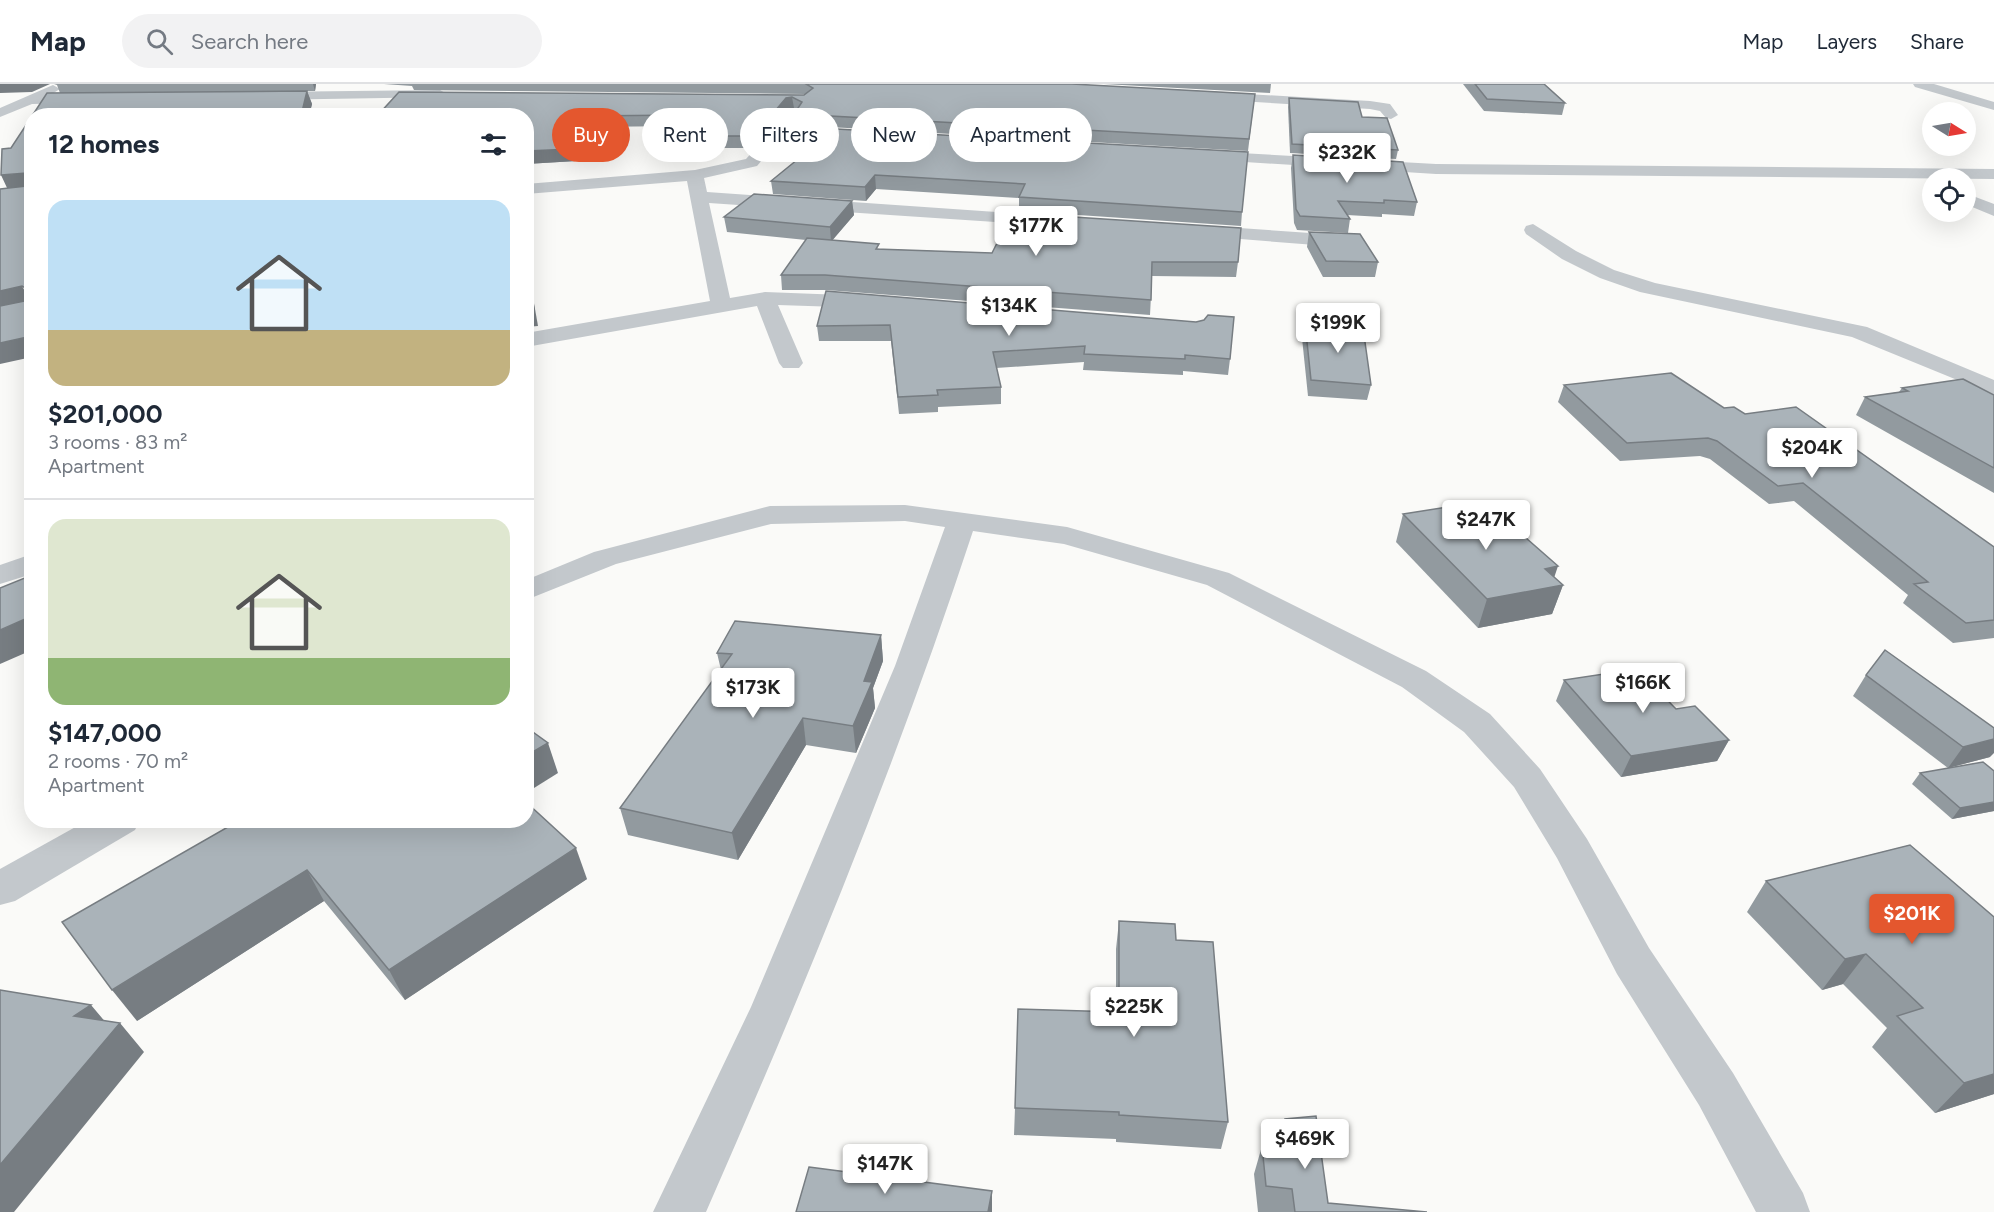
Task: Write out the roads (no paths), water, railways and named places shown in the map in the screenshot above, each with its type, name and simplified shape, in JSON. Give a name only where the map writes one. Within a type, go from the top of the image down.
[{"type":"street","points":[[0,113],[34,100],[61,84]]},
{"type":"street","points":[[376,107],[401,84]]},
{"type":"street","points":[[799,108],[820,84]]},
{"type":"street","points":[[1920,84],[1994,106]]},
{"type":"street","points":[[249,96],[460,94]]},
{"type":"street","points":[[1197,95],[1370,105],[1385,107],[1391,115]]},
{"type":"street","points":[[34,100],[106,99]]},
{"type":"street","points":[[781,100],[805,100]]},
{"type":"street","points":[[1185,155],[1436,169],[1922,178]]},
{"type":"street","points":[[534,188],[695,175],[752,162]]},
{"type":"street","points":[[1976,175],[1994,174]]},
{"type":"street","points":[[695,175],[721,305]]},
{"type":"street","points":[[699,197],[1074,222]]},
{"type":"street","points":[[1976,203],[1994,211]]},
{"type":"street","points":[[1180,230],[1355,242]]},
{"type":"street","points":[[1533,230],[1571,258],[1615,278],[1661,293],[1771,312],[1863,333],[1994,388]]},
{"type":"street","points":[[765,298],[790,363]]},
{"type":"street","points":[[534,339],[765,298],[826,298],[885,303]]},
{"type":"street","points":[[534,588],[605,558],[770,515],[905,513],[1067,536],[1218,579],[1414,679],[1477,723],[1527,778],[1574,850],[1633,961],[1716,1089],[1784,1212]]},
{"type":"street","points":[[679,1212],[773,1008],[912,666],[962,521]]},
{"type":"street","points":[[0,575],[24,566]]},
{"type":"street","points":[[0,890],[107,828]]}]
